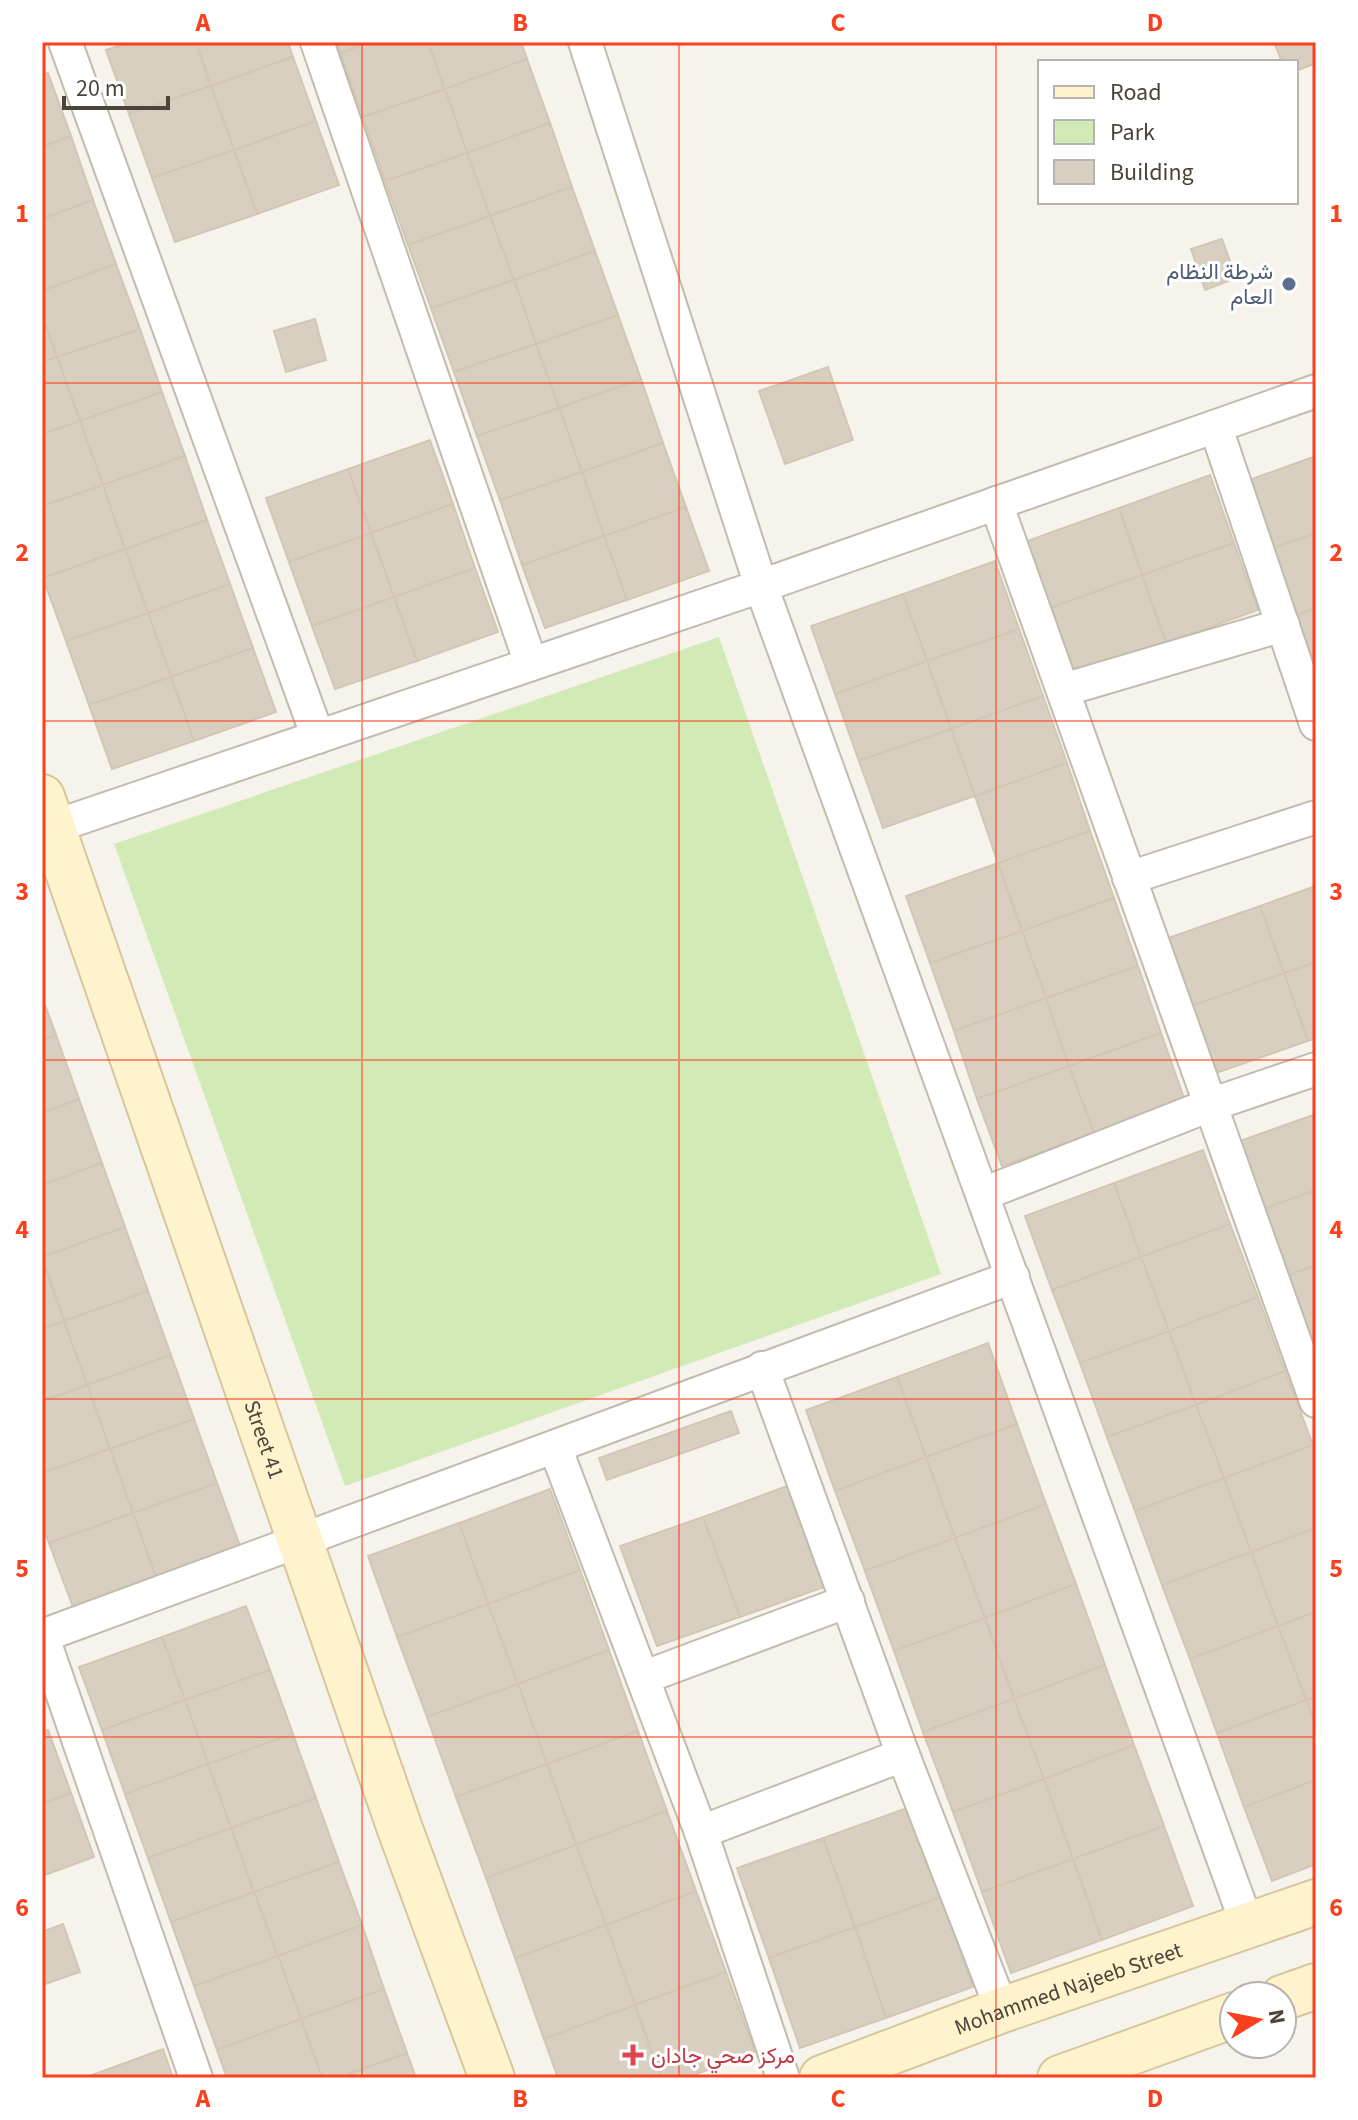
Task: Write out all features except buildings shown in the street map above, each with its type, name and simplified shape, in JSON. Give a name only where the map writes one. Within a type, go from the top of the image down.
[{"type":"main road","name":"Street 41","points":[[48,812],[300,1543],[492,2078]]},
{"type":"main road","name":"Mohammed Najeeb Street","points":[[822,2078],[1002,2010],[1316,1902]]},
{"type":"main road","points":[[1060,2078],[1134,2065],[1218,2023]]},
{"type":"street","points":[[65,42],[318,737]]},
{"type":"street","points":[[317,42],[531,664]]},
{"type":"street","points":[[585,42],[761,586],[1248,1927]]},
{"type":"street","points":[[48,812],[318,737],[761,586],[1316,391]]},
{"type":"street","points":[[1216,428],[1316,724]]},
{"type":"street","points":[[996,503],[1210,1105],[1308,1354],[1316,1401]]},
{"type":"street","points":[[1063,690],[1283,625]]},
{"type":"street","points":[[1129,878],[1316,817]]},
{"type":"street","points":[[983,1194],[1210,1105],[1316,1069]]},
{"type":"street","points":[[196,2078],[42,1635],[300,1543],[762,1368],[1013,1277]]},
{"type":"street","points":[[762,1368],[903,1755],[1002,2010]]},
{"type":"street","points":[[555,1447],[645,1677],[701,1832],[783,2078]]},
{"type":"street","points":[[645,1677],[848,1601]]},
{"type":"street","points":[[701,1832],[903,1755]]},
{"type":"green space","points":[[719,637],[941,1274],[345,1486],[114,844]]},
{"type":"place","name":"شرطة النظام العام","points":[[1289,284]]},
{"type":"place","name":"مركز صحي جادان","points":[[633,2055]]}]
